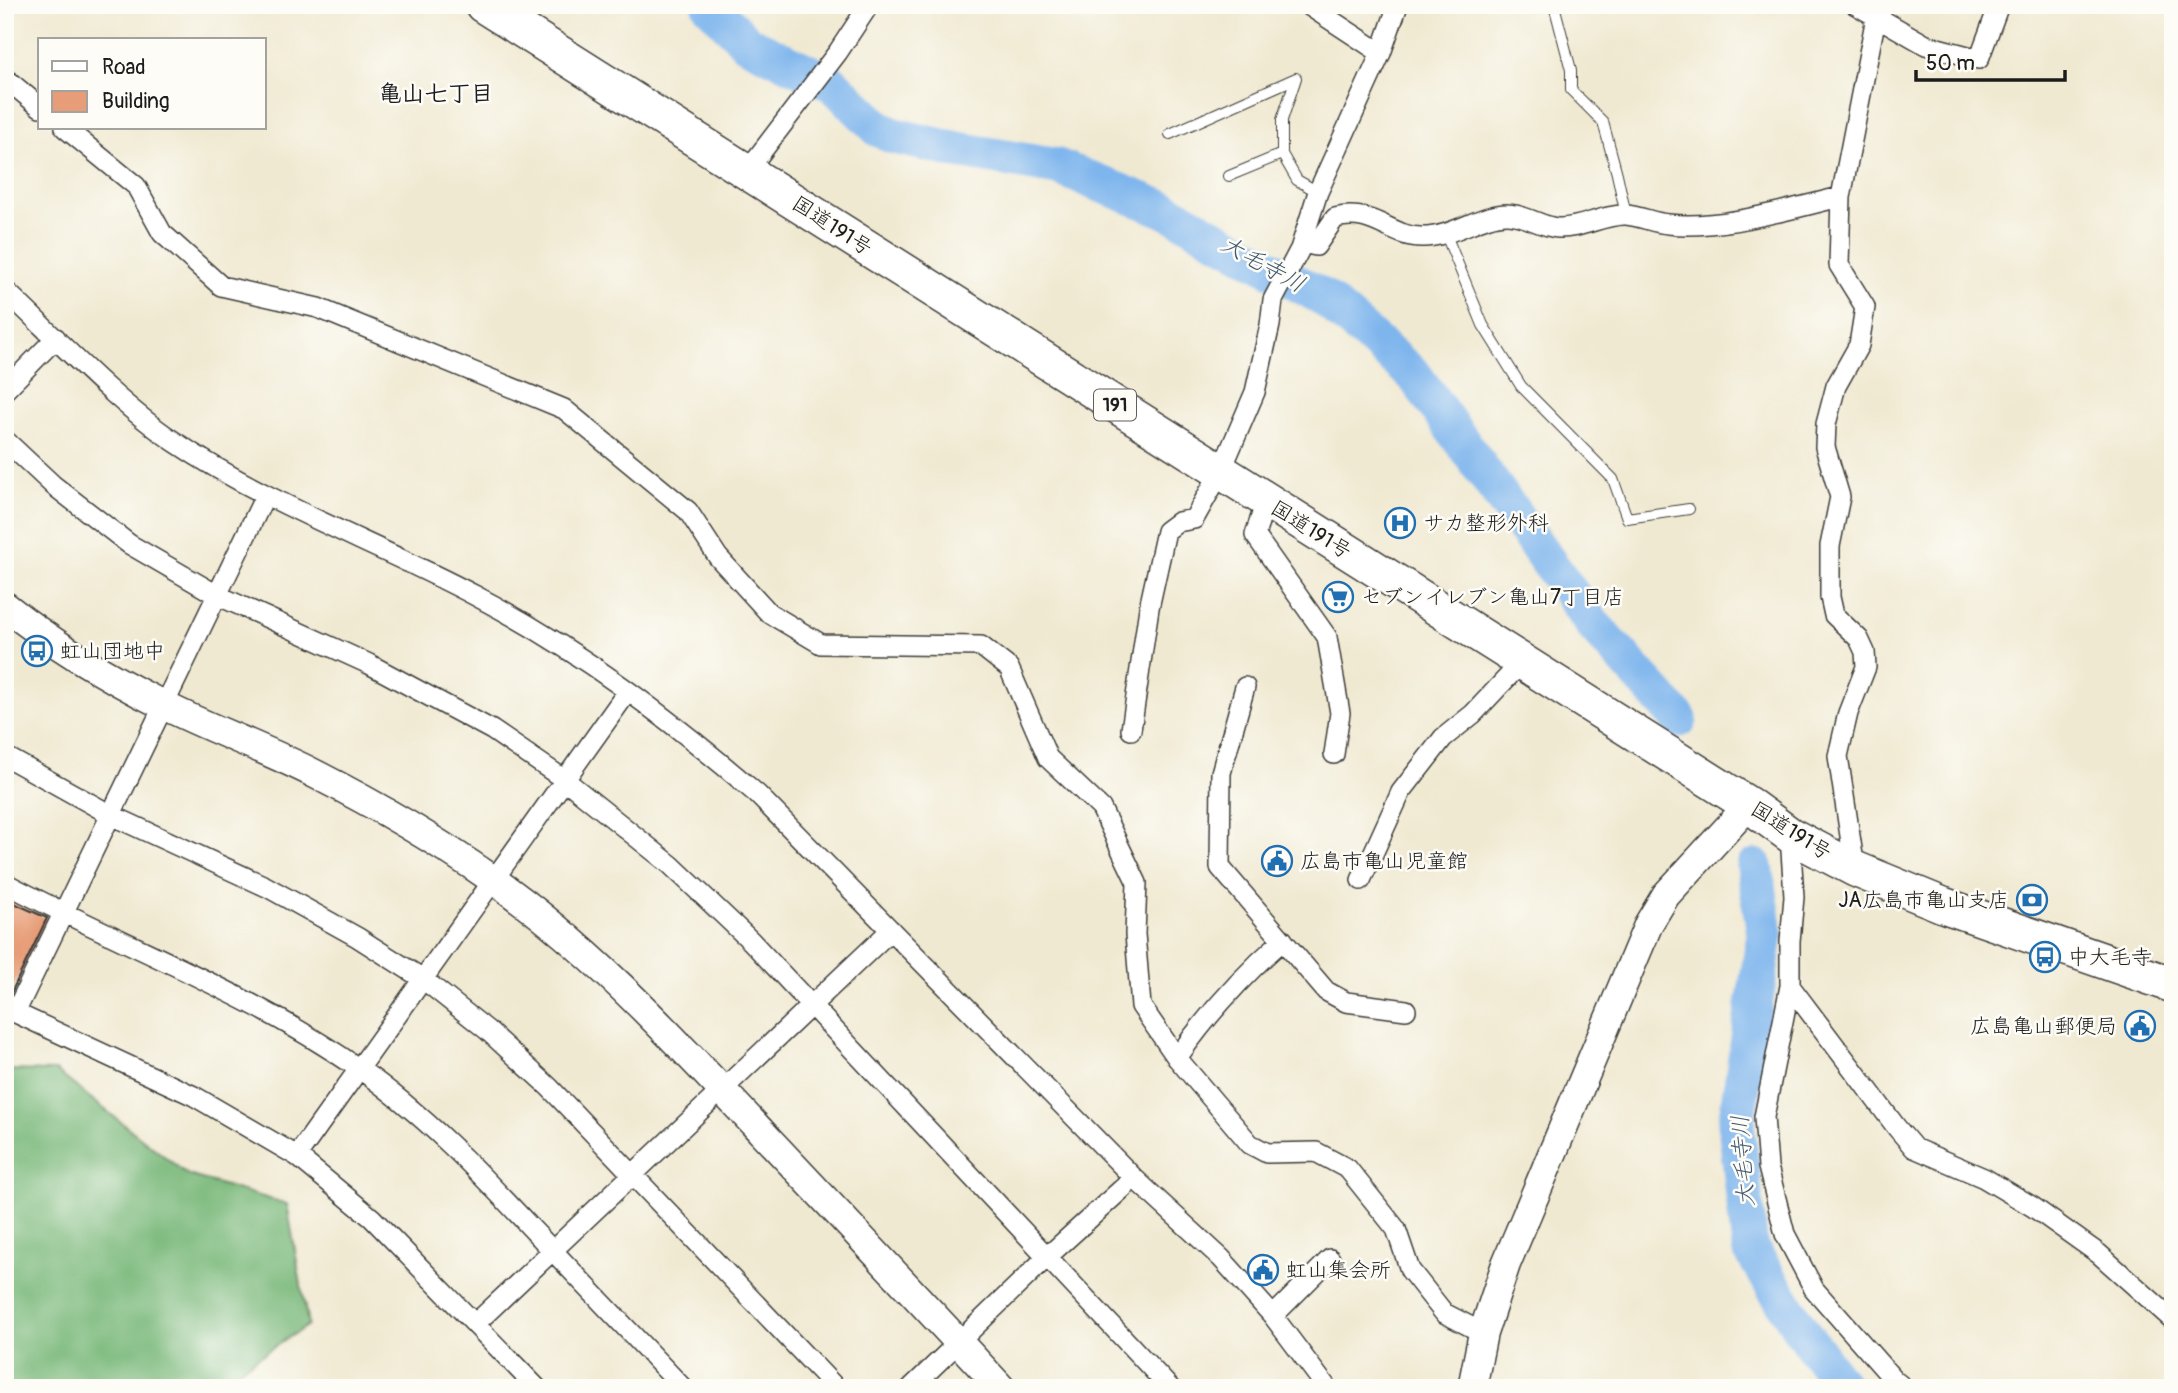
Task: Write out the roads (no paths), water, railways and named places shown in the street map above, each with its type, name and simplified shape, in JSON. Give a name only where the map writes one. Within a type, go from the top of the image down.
[{"type":"highway","name":"国道191号","points":[[483,5],[1266,502],[1749,804],[1790,835],[1855,869],[1943,905],[2173,985]]},
{"type":"street","points":[[747,171],[800,104],[869,5]]},
{"type":"street","points":[[1308,5],[1381,53]]},
{"type":"street","points":[[1131,730],[1149,608],[1167,531],[1178,522],[1195,519],[1221,471],[1255,392],[1270,325],[1272,300],[1301,246],[1318,192],[1381,53],[1398,5]]},
{"type":"street","points":[[1856,5],[1926,45],[1979,59],[1999,5]]},
{"type":"street","points":[[1855,869],[1838,756],[1848,713],[1866,667],[1865,652],[1859,639],[1834,615],[1830,597],[1830,546],[1840,497],[1825,447],[1826,425],[1836,386],[1859,345],[1864,307],[1839,265],[1841,197],[1876,17]]},
{"type":"street","points":[[5,78],[38,105]]},
{"type":"street","points":[[67,130],[136,186],[162,233],[221,286],[318,308],[564,409],[688,511],[718,557],[769,613],[821,644],[981,646],[1009,668],[1048,758],[1101,808],[1137,883],[1135,934],[1142,1006],[1177,1058],[1250,1144],[1267,1153],[1316,1152],[1348,1169],[1396,1229],[1410,1270],[1444,1313],[1483,1333]]},
{"type":"street","points":[[1301,246],[1316,246],[1335,218],[1345,215],[1374,219],[1419,238],[1446,235],[1498,215],[1510,214],[1559,228],[1626,215],[1669,224],[1728,222],[1841,197]]},
{"type":"street","points":[[5,290],[130,407],[172,440],[227,476],[386,550],[477,596],[555,640],[697,742],[757,794],[1134,1178],[1221,1258],[1272,1316],[1327,1388]]},
{"type":"street","points":[[5,390],[56,338]]},
{"type":"street","points":[[5,440],[53,485],[130,544],[217,595],[369,664],[492,730],[565,780],[671,865],[751,941],[1170,1388]]},
{"type":"street","points":[[265,496],[63,914],[10,1010],[194,1096],[297,1156],[372,1218],[537,1388]]},
{"type":"street","points":[[1266,502],[1255,535],[1327,637],[1339,713],[1334,754]]},
{"type":"street","points":[[5,606],[27,624],[94,668],[163,705],[314,773],[406,824],[494,880],[562,933],[628,993],[722,1090],[1001,1388]]},
{"type":"street","points":[[1361,880],[1401,792],[1443,738],[1473,714],[1522,662]]},
{"type":"street","points":[[1245,687],[1221,773],[1220,867],[1326,991],[1346,1002],[1406,1010]]},
{"type":"street","points":[[297,1156],[628,691]]},
{"type":"street","points":[[5,756],[111,815],[267,887],[357,937],[423,979],[487,1030],[549,1087],[836,1388]]},
{"type":"street","points":[[1472,1388],[1483,1333],[1506,1264],[1649,923],[1666,895],[1749,804]]},
{"type":"street","points":[[1790,835],[1794,897],[1790,986],[1764,1116],[1768,1167],[1785,1234],[1814,1289],[1904,1388]]},
{"type":"street","points":[[5,883],[288,1023],[359,1068],[419,1116],[485,1178],[683,1388]]},
{"type":"street","points":[[476,1323],[891,930]]},
{"type":"street","points":[[1177,1058],[1205,1018],[1283,940]]},
{"type":"street","points":[[1790,986],[1914,1148],[1984,1178],[2033,1206],[2099,1254],[2173,1320]]},
{"type":"street","points":[[911,1388],[1047,1257],[1134,1178]]},
{"type":"street","points":[[1272,1316],[1330,1259]]},
{"type":"lane","points":[[1554,5],[1571,70],[1571,90],[1603,122],[1626,215]]},
{"type":"lane","points":[[1170,134],[1296,78],[1282,120],[1282,154],[1297,180],[1318,192]]},
{"type":"lane","points":[[1229,176],[1282,154]]},
{"type":"lane","points":[[1446,235],[1483,325],[1521,386],[1614,479],[1627,518],[1689,509]]},
{"type":"waterway","name":"大毛寺川","points":[[710,5],[747,43],[833,84],[879,129],[894,136],[952,149],[1058,167],[1166,210],[1324,298],[1414,375],[1595,627],[1679,719]]},
{"type":"waterway","name":"大毛寺川","points":[[1755,867],[1765,934],[1736,1124],[1750,1248],[1801,1330],[1843,1388]]},
{"type":"place","name":"サカ整形外科","points":[[1400,523]]},
{"type":"place","name":"セブンイレブン亀山7丁目店","points":[[1338,597]]},
{"type":"place","name":"虹山団地中","points":[[37,651]]},
{"type":"place","name":"広島市亀山児童館","points":[[1277,861]]},
{"type":"place","name":"JA広島市亀山支店","points":[[2032,900]]},
{"type":"place","name":"中大毛寺","points":[[2045,957]]},
{"type":"place","name":"広島亀山郵便局","points":[[2140,1026]]},
{"type":"place","name":"虹山集会所","points":[[1263,1270]]},
{"type":"district","name":"亀山七丁目","points":[[436,93]]}]
